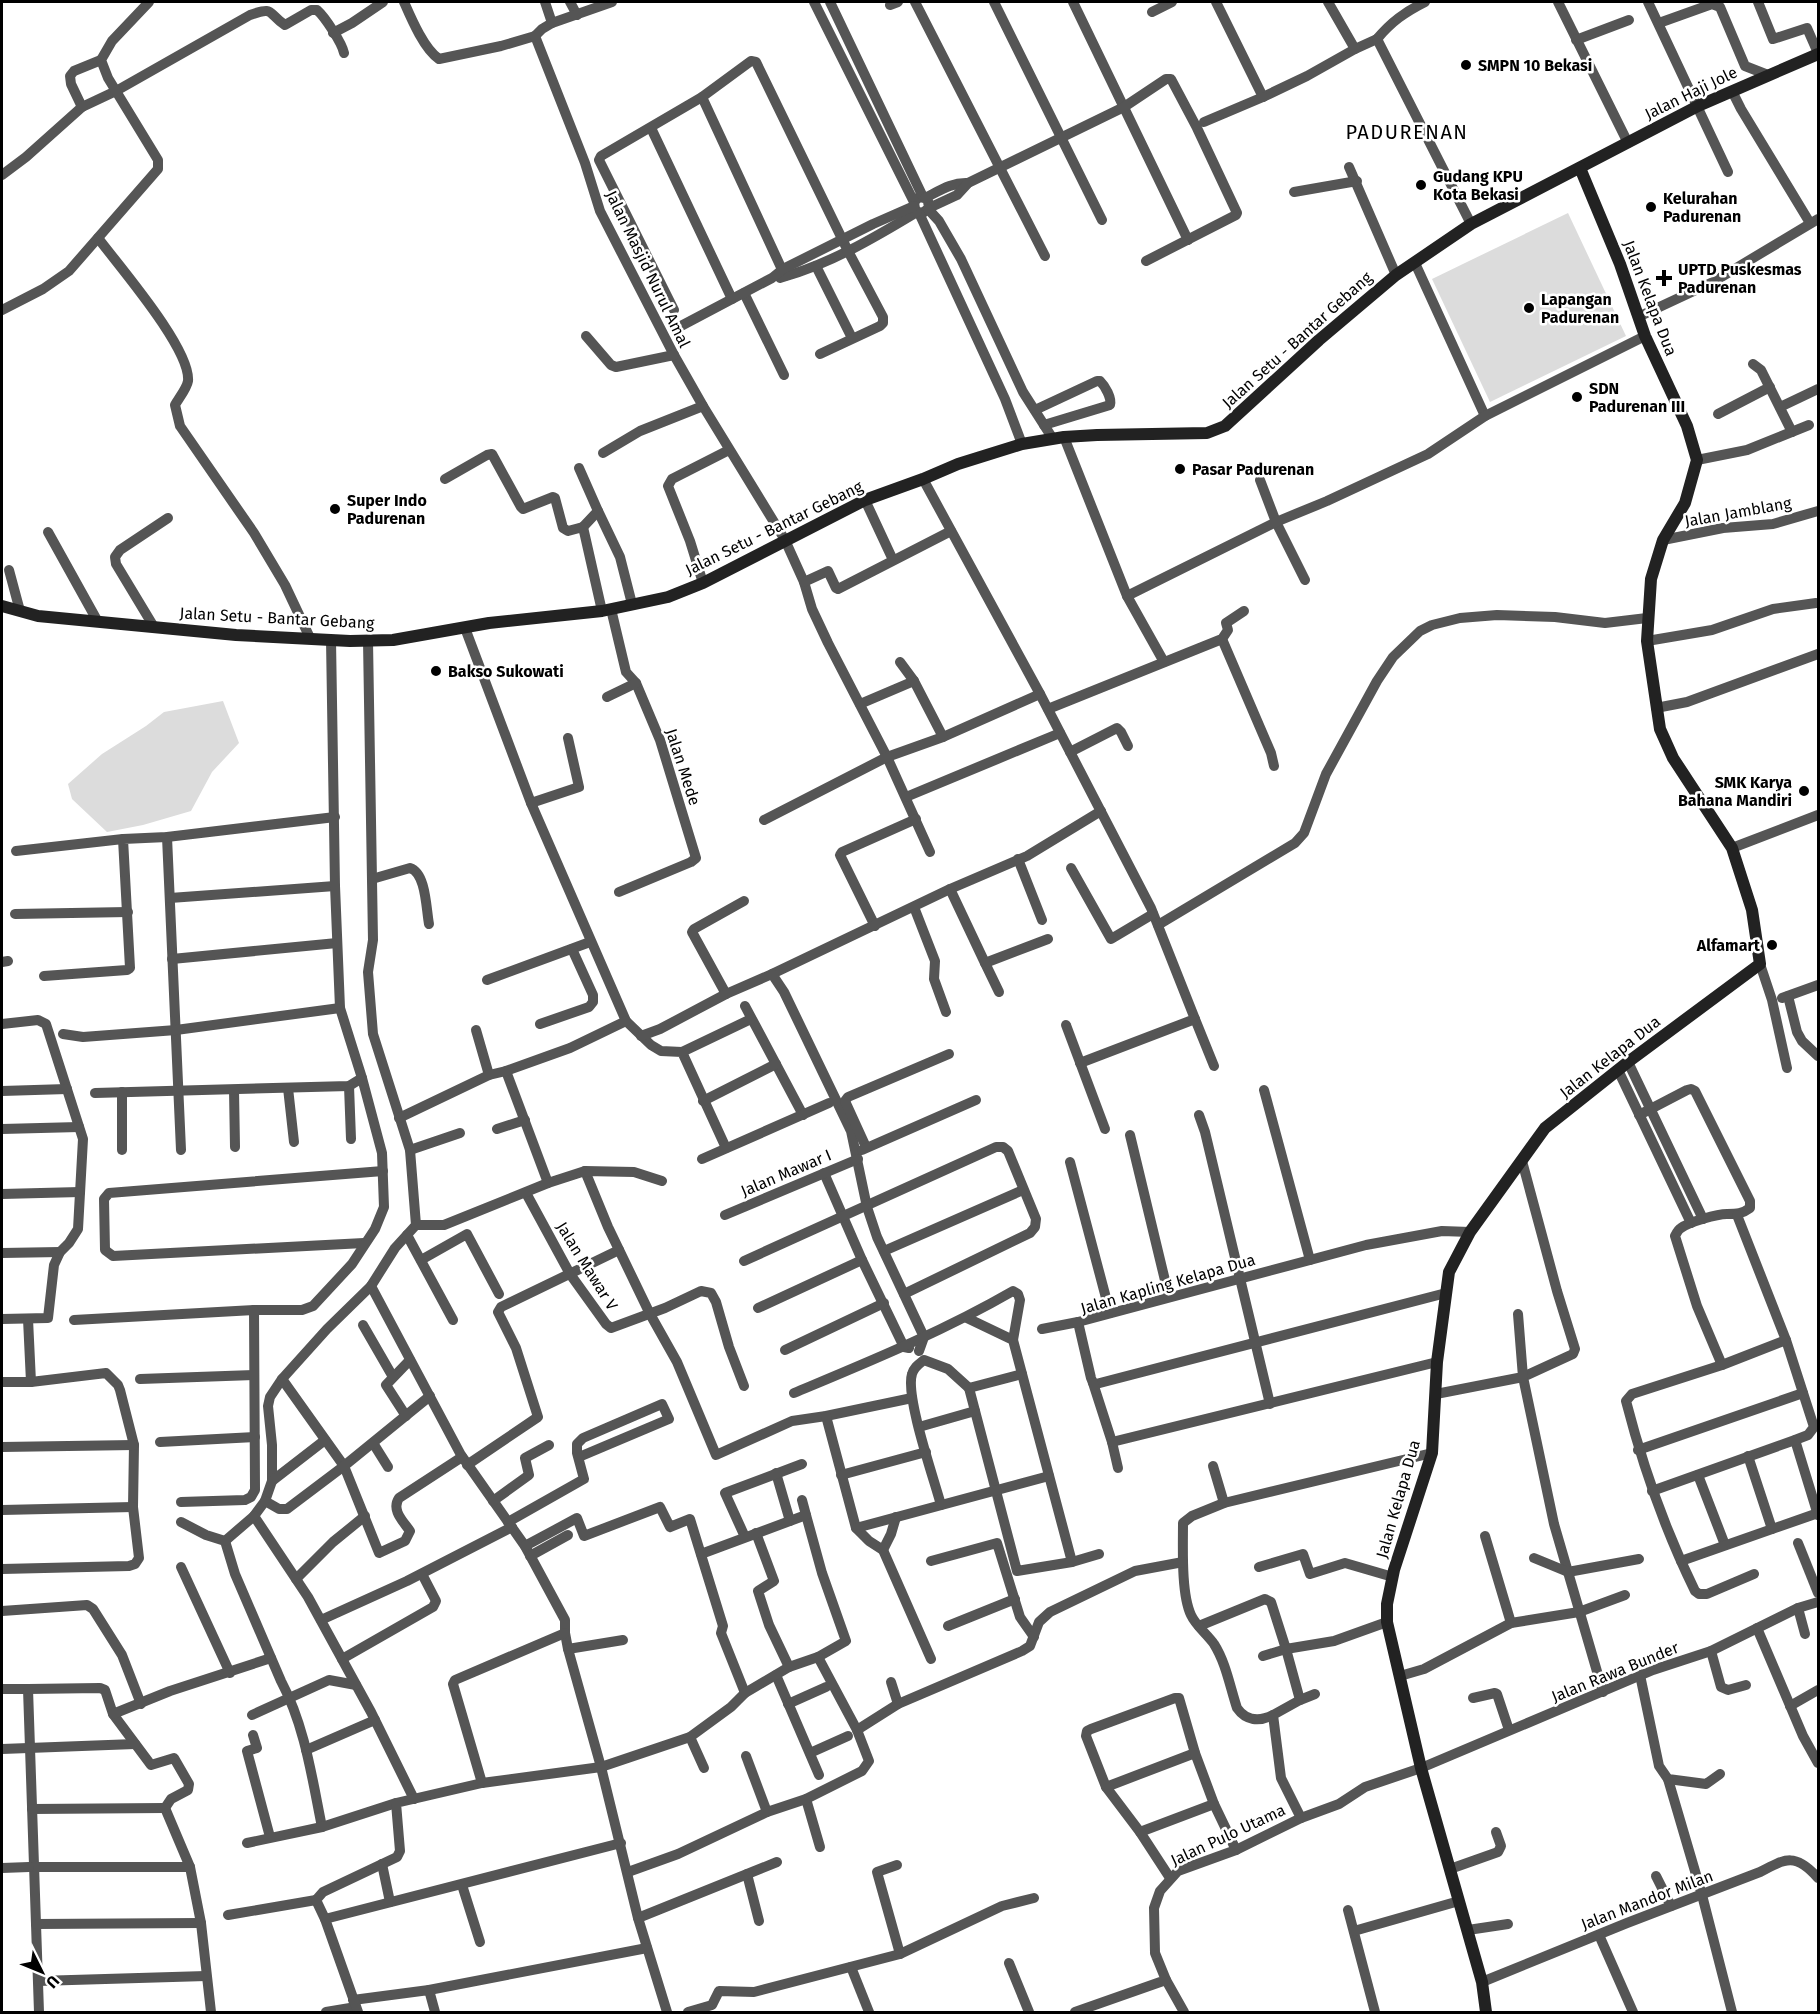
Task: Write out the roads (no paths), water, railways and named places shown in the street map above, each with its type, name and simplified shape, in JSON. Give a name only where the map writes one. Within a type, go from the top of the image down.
[{"type":"main road","name":"Jalan Haji Jole","points":[[1580,168],[1698,106],[1818,53]]},
{"type":"main road","name":"Jalan Setu - Bantar Gebang","points":[[2,606],[38,616],[98,622],[236,634],[368,641],[393,640],[489,623],[607,610],[668,597],[702,583],[864,500],[958,464],[1022,444],[1058,438],[1207,433],[1225,426],[1319,340],[1396,275],[1471,224],[1580,168]]},
{"type":"main road","name":"Jalan Kelapa Dua","points":[[1580,168],[1620,264],[1645,336],[1687,426],[1697,460]]},
{"type":"main road","points":[[1697,460],[1685,503],[1663,540],[1651,579],[1647,641],[1660,729],[1673,758],[1732,848],[1752,910],[1760,964]]},
{"type":"main road","name":"Jalan Kelapa Dua","points":[[1486,2013],[1482,1982],[1421,1767],[1387,1622],[1387,1604],[1393,1577],[1432,1453],[1437,1362],[1449,1272],[1470,1232],[1545,1128],[1760,964]]},
{"type":"street","points":[[82,107],[71,84],[70,76],[74,71],[101,60],[112,40],[149,2]]},
{"type":"street","points":[[333,33],[383,2]]},
{"type":"street","points":[[404,2],[420,34],[439,59],[501,46],[535,36],[552,23],[612,2]]},
{"type":"street","points":[[545,2],[552,23]]},
{"type":"street","points":[[570,2],[577,15]]},
{"type":"street","points":[[814,2],[921,206],[939,221],[961,259],[1023,392],[1044,425],[1058,438],[1127,596],[1164,662]]},
{"type":"street","points":[[830,2],[1005,399],[1022,444]]},
{"type":"street","points":[[915,2],[1045,256]]},
{"type":"street","points":[[994,2],[1101,220]]},
{"type":"street","points":[[1073,2],[1188,240]]},
{"type":"street","points":[[1152,12],[1172,2]]},
{"type":"street","points":[[1216,2],[1263,97]]},
{"type":"street","points":[[1328,2],[1355,49]]},
{"type":"street","points":[[1558,2],[1628,143]]},
{"type":"street","points":[[1648,2],[1728,172]]},
{"type":"street","points":[[1758,2],[1773,39],[1807,28],[1818,53]]},
{"type":"street","points":[[1204,122],[1307,76],[1377,39],[1389,24],[1418,3]]},
{"type":"street","points":[[1659,23],[1717,4],[1745,66],[1768,75]]},
{"type":"street","points":[[2,175],[26,157],[82,107],[116,91],[250,15],[264,10],[272,13],[285,25],[317,9],[344,53]]},
{"type":"street","points":[[1576,40],[1629,20]]},
{"type":"street","name":"Jalan Masjid Nurul Amal","points":[[535,36],[585,163],[600,212],[702,406],[785,540],[804,582],[812,609],[887,757],[930,852]]},
{"type":"street","points":[[1377,39],[1471,224]]},
{"type":"street","points":[[3,306],[43,289],[69,271],[158,169],[159,164],[108,78],[101,60]]},
{"type":"street","points":[[674,310],[599,160],[601,156],[702,97],[751,61],[756,62],[883,317],[883,323],[880,326],[820,354]]},
{"type":"street","points":[[680,327],[784,273],[843,239],[921,206],[962,192],[968,183],[1124,107],[1166,79],[1171,79],[1238,213],[1146,261]]},
{"type":"street","points":[[1638,316],[1713,282],[1814,221],[1741,109],[1732,91]]},
{"type":"street","points":[[702,97],[784,273]]},
{"type":"street","points":[[651,128],[732,299]]},
{"type":"street","points":[[1349,167],[1396,275]]},
{"type":"street","points":[[1294,192],[1357,181]]},
{"type":"street","points":[[784,273],[816,266],[878,236],[921,206]]},
{"type":"street","points":[[98,238],[142,294],[171,336],[186,366],[188,382],[175,405],[180,426],[252,530],[285,585],[310,638]]},
{"type":"street","points":[[1415,263],[1485,416]]},
{"type":"street","points":[[816,266],[852,338]]},
{"type":"street","points":[[744,293],[784,375]]},
{"type":"street","points":[[586,336],[611,365],[616,367],[674,355]]},
{"type":"street","points":[[1127,596],[1276,522],[1428,454],[1485,416],[1645,336]]},
{"type":"street","points":[[1753,364],[1761,370],[1792,432]]},
{"type":"street","points":[[1035,410],[1100,381],[1110,399],[1110,405],[1044,425]]},
{"type":"street","points":[[1718,414],[1770,387]]},
{"type":"street","points":[[1780,407],[1818,389]]},
{"type":"street","points":[[1005,399],[1023,392]]},
{"type":"street","points":[[1056,400],[1064,420]]},
{"type":"street","points":[[603,453],[640,431],[702,406]]},
{"type":"street","points":[[1697,460],[1747,450],[1809,425]]},
{"type":"street","points":[[702,583],[690,541],[668,486],[672,479],[729,450]]},
{"type":"street","points":[[445,479],[492,454],[523,509],[553,497],[556,500],[563,528],[568,531],[583,526],[598,512]]},
{"type":"street","points":[[579,468],[620,557],[632,604]]},
{"type":"street","points":[[923,479],[1048,709],[1153,914],[1214,1066]]},
{"type":"street","points":[[1260,480],[1276,522],[1305,580]]},
{"type":"street","points":[[864,500],[893,560]]},
{"type":"street","name":"Jalan Jamblang","points":[[1663,540],[1723,528],[1773,524],[1818,511]]},
{"type":"street","points":[[154,627],[116,564],[115,557],[120,550],[168,518]]},
{"type":"street","name":"Jalan Mede","points":[[583,526],[626,672],[636,683],[660,740],[696,858],[619,892]]},
{"type":"street","points":[[804,582],[828,571],[838,589],[951,531]]},
{"type":"street","points":[[48,532],[98,622]]},
{"type":"street","points":[[9,570],[20,611]]},
{"type":"street","points":[[1647,641],[1712,630],[1773,609],[1816,603]]},
{"type":"street","points":[[1048,709],[1222,639],[1228,630],[1226,623],[1244,611]]},
{"type":"street","points":[[1158,925],[1294,843],[1304,833],[1326,774],[1377,681],[1393,657],[1420,631],[1432,625],[1460,618],[1497,615],[1555,617],[1605,624],[1647,618]]},
{"type":"street","points":[[465,628],[531,803],[626,1021],[661,1051],[682,1052],[751,1019]]},
{"type":"street","points":[[1222,639],[1271,753],[1274,766]]},
{"type":"street","points":[[74,1320],[254,1310],[302,1310],[313,1306],[352,1264],[375,1228],[384,1207],[382,1153],[340,1008],[335,886],[331,640]]},
{"type":"street","points":[[225,1540],[254,1516],[265,1501],[273,1481],[268,1401],[282,1379],[327,1329],[371,1286],[395,1248],[416,1225],[410,1150],[373,1034],[368,972],[373,940],[368,641]]},
{"type":"street","points":[[1656,708],[1687,702],[1818,654]]},
{"type":"street","points":[[900,662],[914,681],[943,737]]},
{"type":"street","points":[[860,704],[914,681]]},
{"type":"street","points":[[607,698],[636,683]]},
{"type":"street","points":[[764,820],[887,757],[943,737],[1040,694]]},
{"type":"street","points":[[1069,749],[1117,728],[1128,746]]},
{"type":"street","points":[[1069,749],[1101,729]]},
{"type":"street","points":[[906,797],[1060,733]]},
{"type":"street","points":[[531,803],[579,787],[568,738]]},
{"type":"street","points":[[641,1036],[660,1029],[726,994],[1018,859],[1101,811]]},
{"type":"street","points":[[1732,848],[1818,815]]},
{"type":"street","points":[[16,851],[123,838],[167,837],[335,817]]},
{"type":"street","points":[[875,926],[840,855],[842,852],[916,819]]},
{"type":"street","points":[[167,837],[181,1150]]},
{"type":"street","points":[[44,976],[129,970],[123,838]]},
{"type":"street","points":[[1018,859],[1042,920]]},
{"type":"street","points":[[372,879],[410,868],[416,870],[421,876],[429,924]]},
{"type":"street","points":[[1071,868],[1111,939],[1153,914]]},
{"type":"street","points":[[170,898],[335,886]]},
{"type":"street","points":[[950,889],[999,992]]},
{"type":"street","points":[[726,994],[692,932],[744,901]]},
{"type":"street","points":[[914,908],[935,961],[934,979],[946,1012]]},
{"type":"street","points":[[15,914],[128,912]]},
{"type":"street","points":[[985,963],[1048,939]]},
{"type":"street","points":[[172,959],[337,942]]},
{"type":"street","points":[[487,980],[590,942]]},
{"type":"street","points":[[540,1024],[589,1007],[593,1002],[593,995],[572,949]]},
{"type":"street","points":[[1760,964],[1772,1000],[1787,1068]]},
{"type":"street","points":[[772,974],[784,992],[860,1153]]},
{"type":"street","points":[[1772,1000],[1818,985]]},
{"type":"street","points":[[1788,996],[1797,1032],[1802,1041],[1818,1056]]},
{"type":"street","points":[[745,1006],[803,1115]]},
{"type":"street","points":[[63,1034],[83,1036],[176,1030],[340,1008]]},
{"type":"street","points":[[1080,1063],[1195,1018]]},
{"type":"street","points":[[2,1024],[38,1020],[46,1024],[83,1139],[78,1229],[69,1243],[60,1251],[54,1265],[48,1318],[2,1319]]},
{"type":"street","points":[[399,1118],[489,1075],[570,1048],[626,1021]]},
{"type":"street","points":[[1066,1025],[1105,1129]]},
{"type":"street","points":[[476,1030],[489,1075]]},
{"type":"street","points":[[682,1052],[726,1148]]},
{"type":"street","points":[[941,1505],[912,1398],[912,1372],[922,1355],[924,1337],[884,1251],[867,1207],[860,1153],[845,1101],[848,1097],[949,1054]]},
{"type":"street","points":[[703,1101],[776,1064]]},
{"type":"street","points":[[1624,1066],[1650,1110],[1704,1219]]},
{"type":"street","points":[[1624,1066],[1639,1115],[1691,1224]]},
{"type":"street","points":[[506,1071],[548,1183]]},
{"type":"street","points":[[95,1093],[349,1086],[362,1078]]},
{"type":"street","points":[[349,1086],[351,1139]]},
{"type":"street","points":[[288,1088],[294,1142]]},
{"type":"street","points":[[2,1091],[67,1089]]},
{"type":"street","points":[[234,1090],[235,1147]]},
{"type":"street","points":[[1264,1090],[1310,1260]]},
{"type":"street","points":[[1639,1115],[1687,1090],[1695,1091],[1750,1201],[1750,1208],[1737,1215],[1726,1214],[1704,1219],[1680,1228],[1675,1236],[1697,1306],[1722,1365]]},
{"type":"street","points":[[122,1092],[122,1150]]},
{"type":"street","name":"Jalan Mawar I","points":[[725,1215],[824,1173],[860,1153],[976,1100]]},
{"type":"street","points":[[702,1159],[829,1103]]},
{"type":"street","points":[[1199,1115],[1270,1404]]},
{"type":"street","points":[[497,1129],[525,1120]]},
{"type":"street","points":[[2,1129],[79,1127]]},
{"type":"street","points":[[410,1150],[460,1133]]},
{"type":"street","points":[[1130,1135],[1169,1297]]},
{"type":"street","points":[[744,1261],[996,1147],[1003,1147],[1008,1151],[1036,1219],[1035,1227],[1030,1233],[904,1294]]},
{"type":"street","points":[[1436,1394],[1523,1377],[1572,1354],[1575,1349],[1522,1161]]},
{"type":"street","points":[[1070,1162],[1110,1313]]},
{"type":"street","points":[[364,1244],[113,1256],[105,1251],[104,1199],[109,1193],[383,1171]]},
{"type":"street","points":[[416,1225],[444,1225],[548,1183],[585,1171],[634,1172],[662,1181]]},
{"type":"street","points":[[585,1171],[619,1250],[650,1314],[677,1362],[716,1455],[792,1421],[912,1398]]},
{"type":"street","points":[[824,1173],[862,1260],[904,1347],[948,1369],[969,1388],[1017,1571],[1072,1562],[1100,1554]]},
{"type":"street","points":[[884,1251],[1023,1191]]},
{"type":"street","points":[[2,1194],[80,1192]]},
{"type":"street","name":"Jalan Mawar V","points":[[526,1193],[570,1274],[611,1328],[650,1314],[701,1291],[711,1293],[744,1386]]},
{"type":"street","points":[[1652,1491],[1808,1435],[1814,1427],[1786,1340],[1737,1215]]},
{"type":"street","name":"Jalan Kapling Kelapa Dua","points":[[1118,1468],[1078,1322],[1366,1245],[1442,1231],[1470,1232]]},
{"type":"street","points":[[421,1260],[467,1234],[499,1294]]},
{"type":"street","points":[[407,1235],[453,1320]]},
{"type":"street","points":[[282,1379],[345,1466],[379,1554],[405,1541],[410,1531],[395,1509],[395,1503],[399,1498],[538,1417],[516,1348],[498,1312],[501,1307],[619,1250]]},
{"type":"street","points":[[2,1253],[60,1251]]},
{"type":"street","points":[[758,1308],[862,1260]]},
{"type":"street","points":[[371,1286],[465,1461],[528,1551],[565,1620],[568,1649],[602,1767],[638,1918],[667,2013]]},
{"type":"street","points":[[794,1393],[904,1347],[966,1318],[1013,1292],[1018,1294],[1020,1300],[1012,1340],[1072,1562]]},
{"type":"street","points":[[1093,1383],[1446,1293]]},
{"type":"street","points":[[785,1350],[884,1303]]},
{"type":"street","points":[[181,1502],[245,1500],[251,1497],[255,1490],[254,1310]]},
{"type":"street","points":[[1518,1314],[1523,1377],[1554,1524],[1603,1692]]},
{"type":"street","points":[[966,1318],[1012,1340]]},
{"type":"street","points":[[28,1319],[31,1382]]},
{"type":"street","points":[[1042,1329],[1078,1322]]},
{"type":"street","points":[[363,1325],[393,1377]]},
{"type":"street","points":[[1754,1574],[1707,1594],[1699,1594],[1695,1591],[1652,1491],[1638,1450],[1626,1401],[1628,1397],[1786,1340]]},
{"type":"street","points":[[406,1416],[387,1388],[387,1383],[410,1359]]},
{"type":"street","points":[[1112,1442],[1437,1362]]},
{"type":"street","points":[[2,1382],[31,1382],[106,1373],[118,1384],[134,1445],[133,1507],[139,1558],[135,1564],[129,1566],[2,1569]]},
{"type":"street","points":[[969,1388],[1022,1374]]},
{"type":"street","points":[[140,1379],[254,1375]]},
{"type":"street","points":[[1638,1450],[1803,1393]]},
{"type":"street","points":[[265,1501],[279,1509],[287,1509],[345,1466],[430,1396]]},
{"type":"street","points":[[321,1620],[422,1574],[585,1479],[579,1457],[577,1444],[583,1438],[662,1404],[669,1419],[579,1457]]},
{"type":"street","points":[[920,1427],[975,1411]]},
{"type":"street","points":[[826,1416],[856,1528],[869,1541],[883,1550],[931,1659]]},
{"type":"street","points":[[160,1442],[255,1437]]},
{"type":"street","points":[[273,1481],[325,1440]]},
{"type":"street","points":[[1681,1561],[1818,1514],[1795,1440]]},
{"type":"street","points":[[373,1443],[388,1467]]},
{"type":"street","points":[[2,1447],[134,1445]]},
{"type":"street","points":[[493,1501],[529,1475],[525,1458],[549,1445]]},
{"type":"street","points":[[841,1475],[927,1452]]},
{"type":"street","points":[[1315,1694],[1257,1720],[1242,1715],[1237,1708],[1222,1659],[1191,1614],[1183,1562],[1183,1523],[1199,1512],[1224,1503],[1432,1453]]},
{"type":"street","points":[[1748,1456],[1772,1529]]},
{"type":"street","points":[[789,1667],[769,1625],[758,1591],[774,1581],[751,1535],[725,1493],[802,1464]]},
{"type":"street","points":[[1213,1466],[1224,1503]]},
{"type":"street","points":[[776,1473],[790,1521]]},
{"type":"street","points":[[1698,1475],[1725,1545]]},
{"type":"street","points":[[856,1528],[1049,1476]]},
{"type":"street","points":[[247,1843],[322,1827],[396,1803],[482,1783],[602,1767],[690,1737],[731,1707],[745,1692],[789,1667],[818,1657],[846,1641],[822,1573],[802,1500]]},
{"type":"street","points":[[2,1510],[133,1507]]},
{"type":"street","points":[[528,1551],[577,1518],[584,1536],[660,1507],[670,1527],[690,1519],[723,1626],[721,1633],[745,1692]]},
{"type":"street","points":[[701,1554],[806,1515]]},
{"type":"street","points":[[254,1516],[321,1620],[375,1720],[414,1799]]},
{"type":"street","points":[[296,1579],[333,1542],[365,1516]]},
{"type":"street","points":[[883,1550],[896,1517]]},
{"type":"street","points":[[181,1522],[206,1535],[225,1540]]},
{"type":"street","points":[[528,1551],[568,1535]]},
{"type":"street","points":[[1485,1536],[1511,1623]]},
{"type":"street","points":[[225,1540],[235,1574],[290,1698],[306,1750],[322,1827]]},
{"type":"street","points":[[1798,1543],[1818,1593]]},
{"type":"street","points":[[931,1561],[997,1544],[1020,1617],[1034,1637]]},
{"type":"street","points":[[1259,1567],[1303,1554],[1310,1574],[1345,1563],[1393,1577]]},
{"type":"street","points":[[1534,1558],[1568,1572],[1639,1559]]},
{"type":"street","points":[[810,1754],[853,1733],[898,1704],[1022,1651],[1030,1646],[1039,1623],[1050,1612],[1136,1571],[1183,1562]]},
{"type":"street","points":[[181,1567],[230,1673]]},
{"type":"street","points":[[342,1659],[433,1607],[436,1601],[422,1574]]},
{"type":"street","points":[[1400,1677],[1424,1669],[1511,1623],[1580,1612],[1625,1595]]},
{"type":"street","points":[[948,1626],[1015,1599]]},
{"type":"street","points":[[1199,1626],[1265,1599],[1271,1602],[1300,1700]]},
{"type":"street","name":"Jalan Rawa Bunder","points":[[1421,1767],[1640,1675],[1711,1651],[1798,1608],[1818,1602]]},
{"type":"street","points":[[2,1611],[87,1605],[93,1609],[122,1655],[141,1704]]},
{"type":"street","points":[[1798,1608],[1805,1634]]},
{"type":"street","points":[[1263,1656],[1286,1649],[1334,1641],[1387,1622]]},
{"type":"street","points":[[1757,1628],[1803,1736],[1818,1763]]},
{"type":"street","points":[[482,1783],[453,1684],[454,1680],[565,1633]]},
{"type":"street","points":[[568,1649],[623,1640]]},
{"type":"street","points":[[1711,1651],[1721,1687],[1728,1690],[1746,1685]]},
{"type":"street","points":[[628,1872],[678,1854],[767,1812],[806,1799],[862,1770],[867,1765],[869,1761],[853,1733],[818,1657]]},
{"type":"street","points":[[112,1714],[170,1691],[271,1658]]},
{"type":"street","points":[[776,1675],[819,1775]]},
{"type":"street","points":[[1640,1675],[1659,1766],[1668,1779],[1702,1895],[1732,2013]]},
{"type":"street","points":[[252,1715],[329,1680],[356,1685]]},
{"type":"street","points":[[891,1682],[898,1704]]},
{"type":"street","points":[[788,1704],[826,1687]]},
{"type":"street","points":[[2,1689],[105,1689],[112,1714],[151,1765],[174,1758],[189,1784],[188,1790],[171,1799],[165,1808]]},
{"type":"street","points":[[28,1689],[32,1809],[31,1868],[36,1924],[39,2013]]},
{"type":"street","points":[[1790,1706],[1818,1690]]},
{"type":"street","points":[[1473,1698],[1497,1694],[1509,1730]]},
{"type":"street","points":[[1170,1878],[1140,1832],[1106,1787],[1086,1734],[1090,1729],[1179,1698],[1195,1753],[1214,1804],[1236,1850]]},
{"type":"street","points":[[1272,1715],[1281,1778],[1301,1818]]},
{"type":"street","points":[[306,1750],[375,1720]]},
{"type":"street","points":[[253,1735],[257,1748],[247,1751],[270,1837]]},
{"type":"street","points":[[690,1737],[704,1768]]},
{"type":"street","points":[[2,1749],[135,1744]]},
{"type":"street","points":[[1106,1787],[1195,1753]]},
{"type":"street","points":[[746,1756],[767,1812]]},
{"type":"street","name":"Jalan Pulo Utama","points":[[1184,2013],[1166,1980],[1155,1953],[1154,1908],[1160,1891],[1170,1878],[1178,1871],[1236,1850],[1301,1818],[1339,1804],[1365,1787],[1421,1767]]},
{"type":"street","points":[[1668,1779],[1706,1784],[1720,1774]]},
{"type":"street","points":[[806,1799],[820,1847]]},
{"type":"street","points":[[228,1916],[316,1900],[322,1892],[397,1857],[400,1851],[396,1803]]},
{"type":"street","points":[[1140,1832],[1214,1804]]},
{"type":"street","points":[[32,1809],[165,1808]]},
{"type":"street","points":[[165,1808],[190,1867],[201,1923],[211,2013]]},
{"type":"street","points":[[1450,1869],[1498,1852],[1501,1845],[1496,1832]]},
{"type":"street","points":[[325,1919],[621,1843]]},
{"type":"street","name":"Jalan Mandor Milan","points":[[1482,1982],[1760,1872],[1779,1861],[1796,1860],[1810,1869],[1818,1878]]},
{"type":"street","points":[[638,1918],[777,1862]]},
{"type":"street","points":[[382,1864],[390,1902]]},
{"type":"street","points":[[897,1865],[877,1872],[900,1954]]},
{"type":"street","points":[[2,1868],[190,1867]]},
{"type":"street","points":[[747,1874],[759,1921]]},
{"type":"street","points":[[1656,1876],[1671,1906]]},
{"type":"street","points":[[462,1884],[480,1942]]},
{"type":"street","points":[[687,2013],[712,2005],[719,1991],[754,1992],[900,1954],[1002,1906],[1034,1898]]},
{"type":"street","points":[[316,1900],[356,2006]]},
{"type":"street","points":[[1354,1931],[1459,1901]]},
{"type":"street","points":[[1348,1910],[1375,2013]]},
{"type":"street","points":[[36,1924],[201,1923]]},
{"type":"street","points":[[1468,1930],[1508,1924]]},
{"type":"street","points":[[1599,1935],[1633,2013]]},
{"type":"street","points":[[326,2013],[429,1990],[647,1948]]},
{"type":"street","points":[[1009,1963],[1029,2013]]},
{"type":"street","points":[[851,1967],[868,2013]]},
{"type":"street","points":[[38,1981],[206,1976]]},
{"type":"street","points":[[1075,2013],[1166,1980]]},
{"type":"street","points":[[429,1990],[435,2013]]},
{"type":"place","name":"SMPN 10 Bekasi","points":[[1466,65]]},
{"type":"place","name":"Gudang KPU Kota Bekasi","points":[[1421,185]]},
{"type":"place","name":"Kelurahan Padurenan","points":[[1651,207]]},
{"type":"place","name":"UPTD Puskesmas Padurenan","points":[[1664,278]]},
{"type":"place","name":"Lapangan Padurenan","points":[[1529,308]]},
{"type":"place","name":"SDN Padurenan III","points":[[1577,397]]},
{"type":"place","name":"Pasar Padurenan","points":[[1180,469]]},
{"type":"place","name":"Super Indo Padurenan","points":[[335,509]]},
{"type":"place","name":"Bakso Sukowati","points":[[436,671]]},
{"type":"place","name":"SMK Karya Bahana Mandiri","points":[[1804,791]]},
{"type":"place","name":"Alfamart","points":[[1772,945]]},
{"type":"district","name":"PADURENAN","points":[[1407,132]]}]
